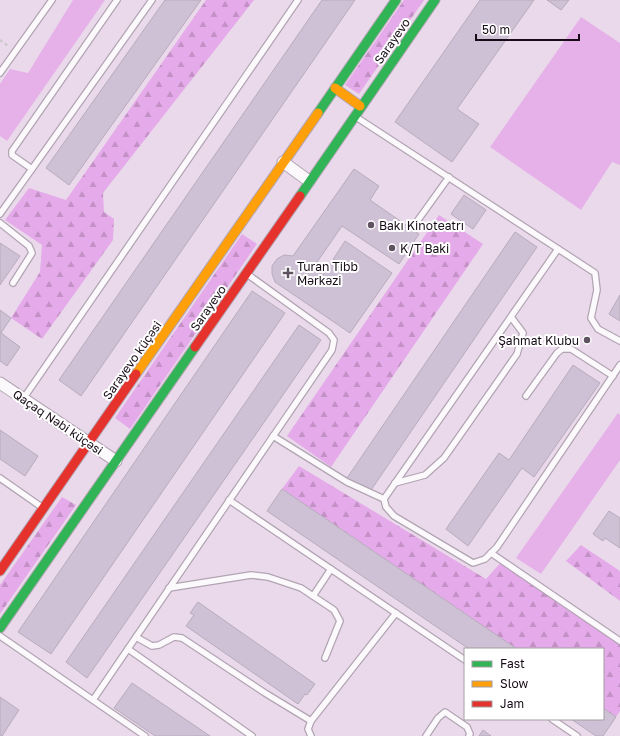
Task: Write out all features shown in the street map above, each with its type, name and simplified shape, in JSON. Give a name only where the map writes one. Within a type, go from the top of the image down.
[{"type":"street","name":"Sarayevo","points":[[283,162],[396,0]]},
{"type":"street","name":"Sarayevo","points":[[0,628],[246,274],[360,106],[435,0]]},
{"type":"street","points":[[334,88],[360,106]]},
{"type":"street","points":[[283,162],[310,181]]},
{"type":"street","name":"Sarayevo küçəsi","points":[[0,571],[283,162]]},
{"type":"street","name":"Qaçaq Nəbi küçəsi","points":[[0,383],[116,461]]},
{"type":"lane","points":[[0,73],[52,0]]},
{"type":"lane","points":[[32,169],[12,155],[12,151],[117,0]]},
{"type":"lane","points":[[0,214],[152,0]]},
{"type":"lane","points":[[23,399],[298,0]]},
{"type":"lane","points":[[354,116],[595,273],[597,290],[591,318],[598,329],[620,341]]},
{"type":"lane","points":[[418,220],[449,177]]},
{"type":"lane","points":[[0,223],[29,246],[32,253],[13,283]]},
{"type":"lane","points":[[558,249],[384,499],[386,507],[394,516],[473,563],[485,559],[497,547],[620,365]]},
{"type":"lane","points":[[93,700],[332,350],[334,340],[329,333],[246,274]]},
{"type":"lane","points":[[395,483],[425,475],[444,458],[517,354],[523,333],[511,316]]},
{"type":"lane","points":[[526,396],[557,353],[562,349],[571,349],[613,376]]},
{"type":"lane","points":[[273,436],[347,482],[384,499]]},
{"type":"lane","points":[[0,478],[44,508]]},
{"type":"lane","points":[[229,500],[464,659]]},
{"type":"lane","points":[[491,554],[620,640]]},
{"type":"lane","points":[[313,596],[330,569]]},
{"type":"lane","points":[[169,588],[251,575],[268,577],[301,588],[334,610],[340,621],[325,658]]},
{"type":"lane","points":[[311,736],[308,730],[311,721],[396,613]]},
{"type":"lane","points":[[0,636],[146,736]]},
{"type":"lane","points":[[136,637],[152,646],[159,645],[174,637],[182,638],[265,693],[311,721]]},
{"type":"lane","points":[[128,649],[252,736]]},
{"type":"lane","points":[[426,736],[438,718],[445,712],[467,727],[470,734],[469,736]]},
{"type":"lane","points":[[553,720],[577,736]]},
{"type":"shaded area","points":[[73,0],[105,0],[7,141],[0,136],[0,84],[10,69],[28,73]]},
{"type":"shaded area","points":[[581,17],[620,43],[620,165],[612,162],[581,210],[490,147]]},
{"type":"shaded area","points":[[618,413],[620,415],[620,460],[541,574],[516,558]]},
{"type":"green space","points":[[206,0],[254,0],[103,193],[104,212],[114,219],[113,240],[42,339],[11,318],[40,272],[42,245],[5,220],[29,188],[66,200]]},
{"type":"green space","points":[[404,0],[424,0],[359,94],[345,85]]},
{"type":"green space","points":[[439,215],[483,244],[331,467],[287,436]]},
{"type":"green space","points":[[242,234],[257,244],[130,429],[115,418]]},
{"type":"green space","points":[[299,466],[486,579],[503,560],[620,641],[620,711],[616,717],[604,709],[604,648],[516,648],[282,489]]},
{"type":"green space","points":[[62,497],[76,505],[0,614],[0,585]]},
{"type":"green space","points":[[581,545],[620,571],[620,601],[566,561]]},
{"type":"building","points":[[165,0],[201,0],[69,185],[46,168]]},
{"type":"building","points":[[322,0],[355,0],[81,396],[59,380]]},
{"type":"building","points":[[480,0],[534,0],[457,109],[479,124],[452,162],[395,122]]},
{"type":"building","points":[[547,0],[569,0],[561,10]]},
{"type":"building","name":"K/T Baki","points":[[354,169],[379,186],[370,200],[419,234],[399,264],[342,226],[313,268],[323,275],[345,241],[392,273],[350,333],[275,282],[272,274],[272,266],[277,259],[284,255],[293,256]]},
{"type":"building","points":[[464,195],[486,210],[473,229],[451,214]]},
{"type":"building","points":[[515,232],[537,247],[369,493],[347,478]]},
{"type":"building","points":[[0,243],[20,256],[0,285]]},
{"type":"building","points":[[252,291],[285,313],[51,654],[18,632]]},
{"type":"building","points":[[620,295],[620,321],[609,314]]},
{"type":"building","points":[[0,310],[11,318],[1,333],[20,347],[7,366],[0,361]]},
{"type":"building","points":[[299,325],[321,340],[87,678],[66,662]]},
{"type":"building","points":[[573,365],[600,383],[534,477],[522,468],[468,546],[446,529],[499,453],[509,460]]},
{"type":"building","points":[[0,430],[38,456],[25,476],[0,459]]},
{"type":"building","points":[[282,489],[516,648],[468,648],[267,511]]},
{"type":"building","points":[[609,511],[620,518],[620,548],[605,538],[603,541],[593,534]]},
{"type":"building","points":[[198,602],[315,684],[307,695],[305,694],[298,704],[186,626],[194,615],[190,613]]},
{"type":"building","points":[[132,683],[210,736],[155,736],[114,708]]},
{"type":"building","points":[[0,697],[19,710],[2,736],[0,736]]},
{"type":"building","points":[[604,709],[616,717],[603,736],[596,736],[572,720],[604,720]]},
{"type":"building","points":[[483,730],[491,736],[479,736]]},
{"type":"traffic: fast","points":[[318,113],[396,0]]},
{"type":"traffic: fast","points":[[300,196],[435,0]]},
{"type":"traffic: fast","points":[[0,628],[195,347]]},
{"type":"traffic: slow","points":[[335,88],[360,106]]},
{"type":"traffic: slow","points":[[136,374],[318,113]]},
{"type":"traffic: jam","points":[[195,347],[300,196]]},
{"type":"traffic: jam","points":[[0,571],[136,374]]},
{"type":"place","name":"Bakı Kinoteatrı","points":[[371,225]]},
{"type":"place","name":"K/T Baki","points":[[392,248]]},
{"type":"place","name":"Turan Tibb Mərkəzi","points":[[288,273]]},
{"type":"place","name":"Şahmat Klubu","points":[[587,340]]}]
